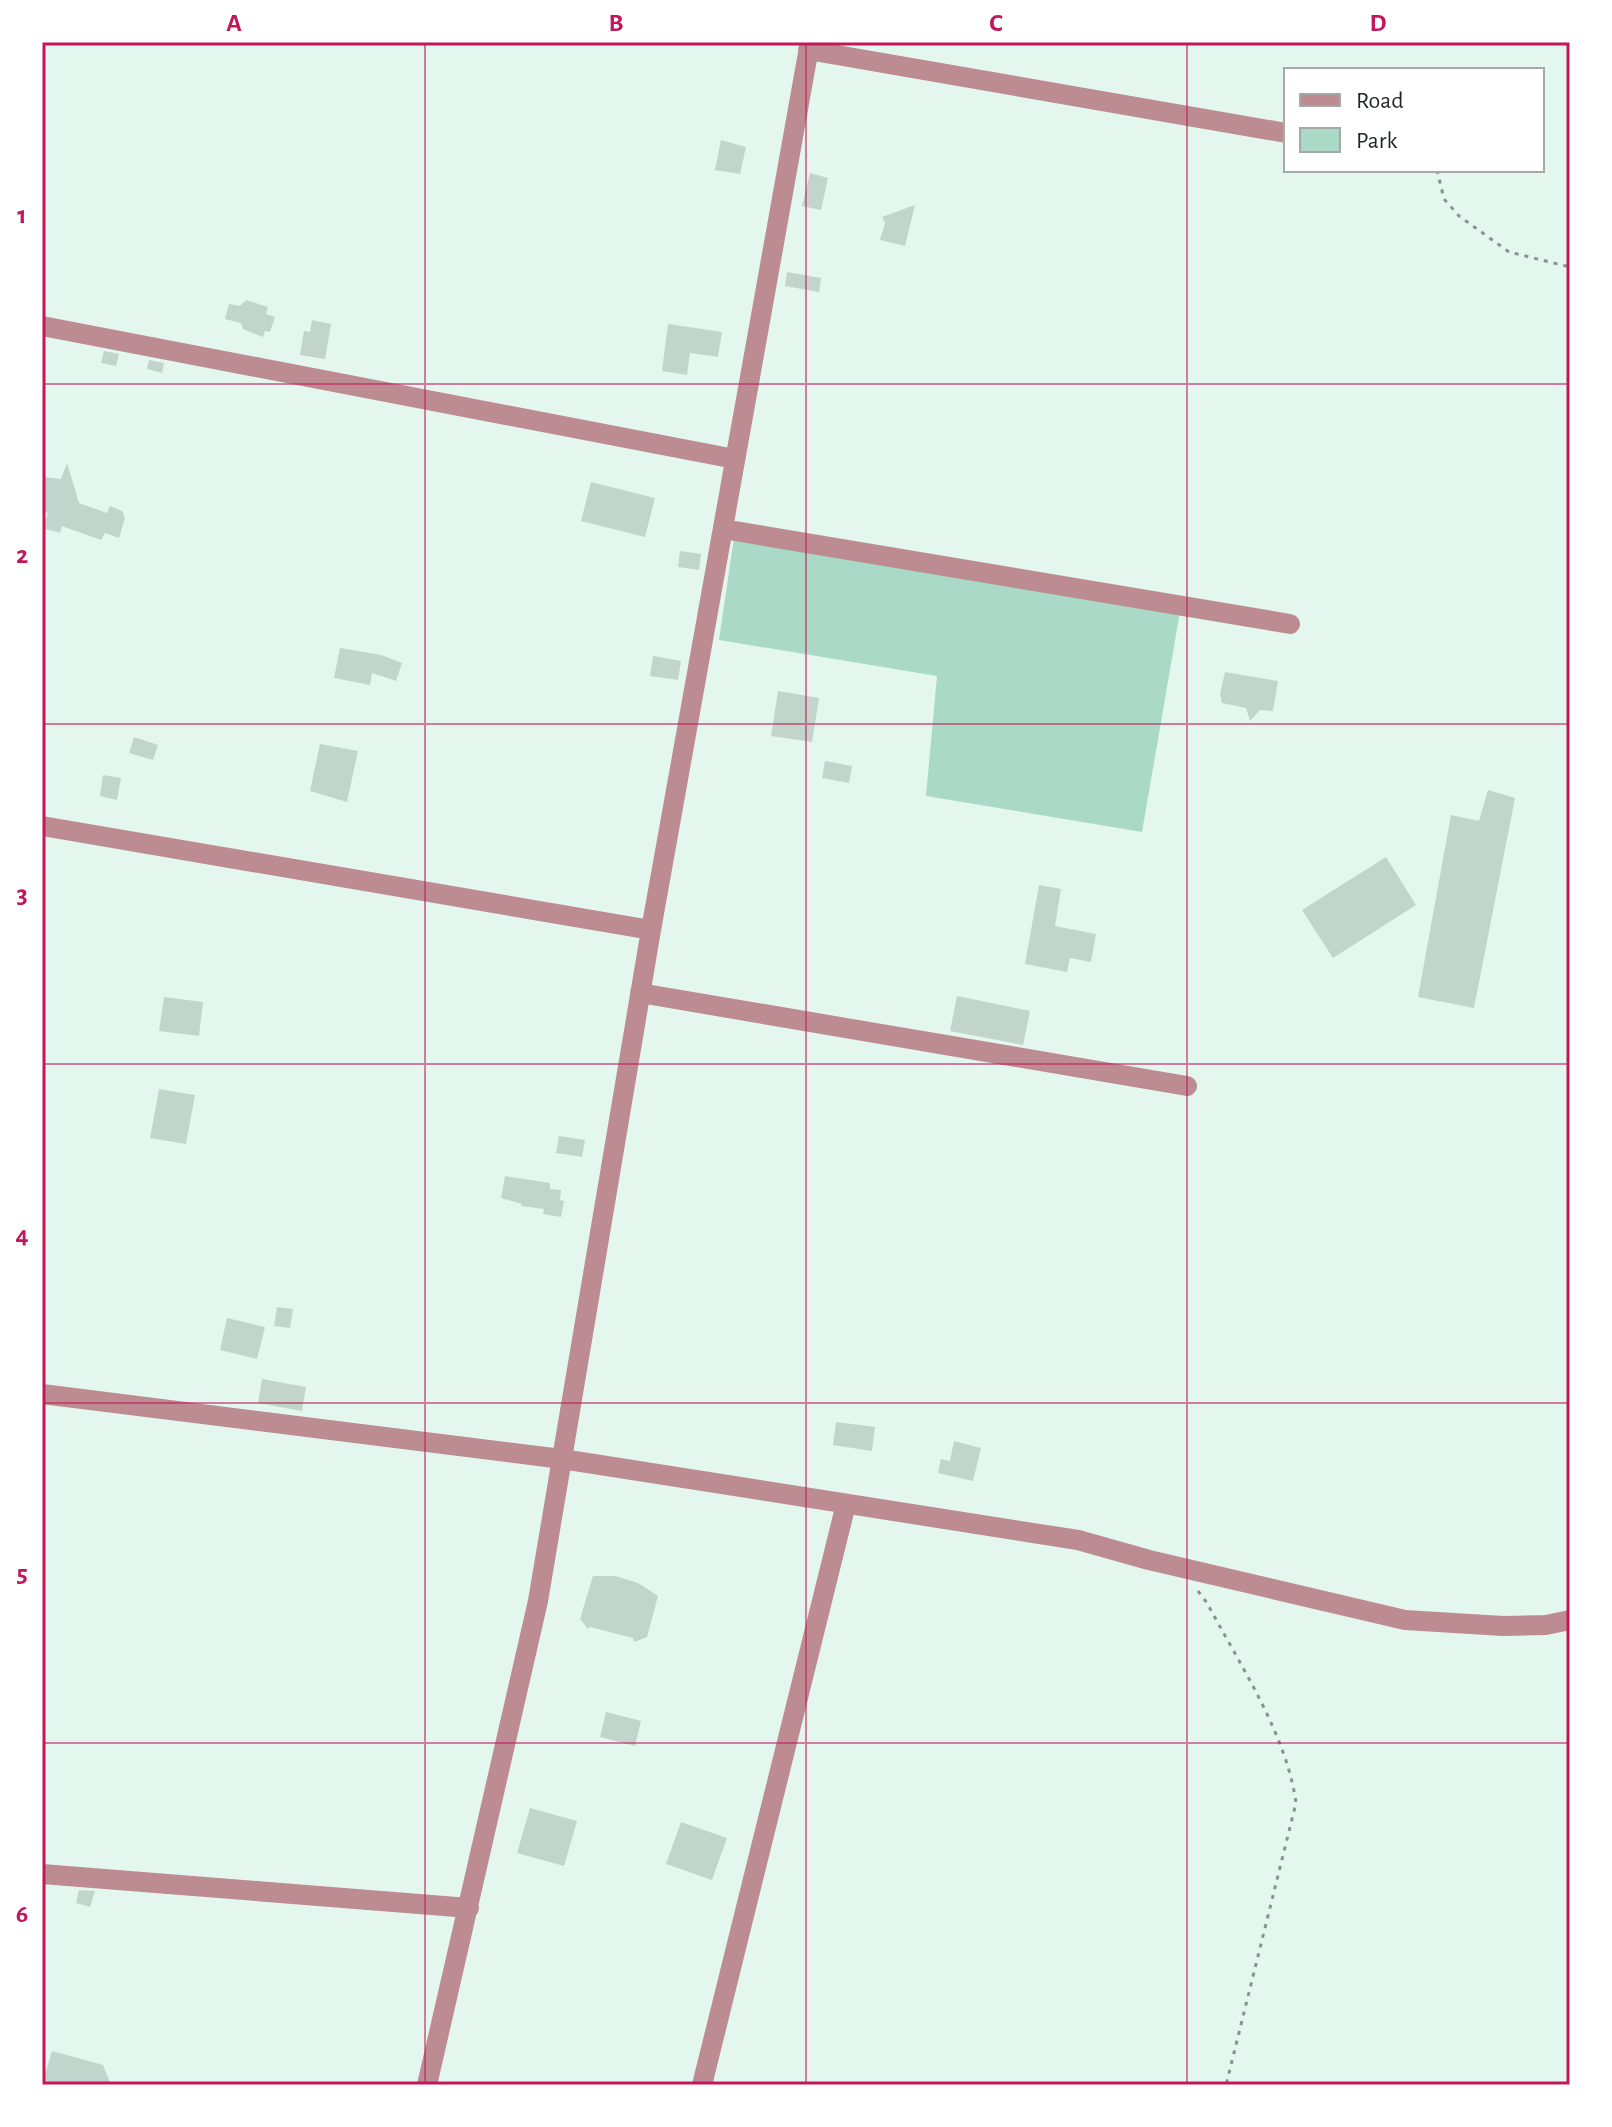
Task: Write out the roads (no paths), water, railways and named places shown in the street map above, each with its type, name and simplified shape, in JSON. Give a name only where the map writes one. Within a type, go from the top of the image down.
[{"type":"street","points":[[427,2085],[538,1601],[640,993],[809,46],[1284,133]]},
{"type":"street","points":[[42,326],[735,459]]},
{"type":"street","points":[[723,529],[1290,624]]},
{"type":"street","points":[[42,826],[651,930]]},
{"type":"street","points":[[640,993],[1187,1086]]},
{"type":"street","points":[[42,1394],[562,1459],[1078,1540],[1149,1560],[1405,1620],[1503,1626],[1546,1625],[1570,1620]]},
{"type":"street","points":[[702,2085],[846,1504]]},
{"type":"street","points":[[42,1874],[469,1908]]}]
